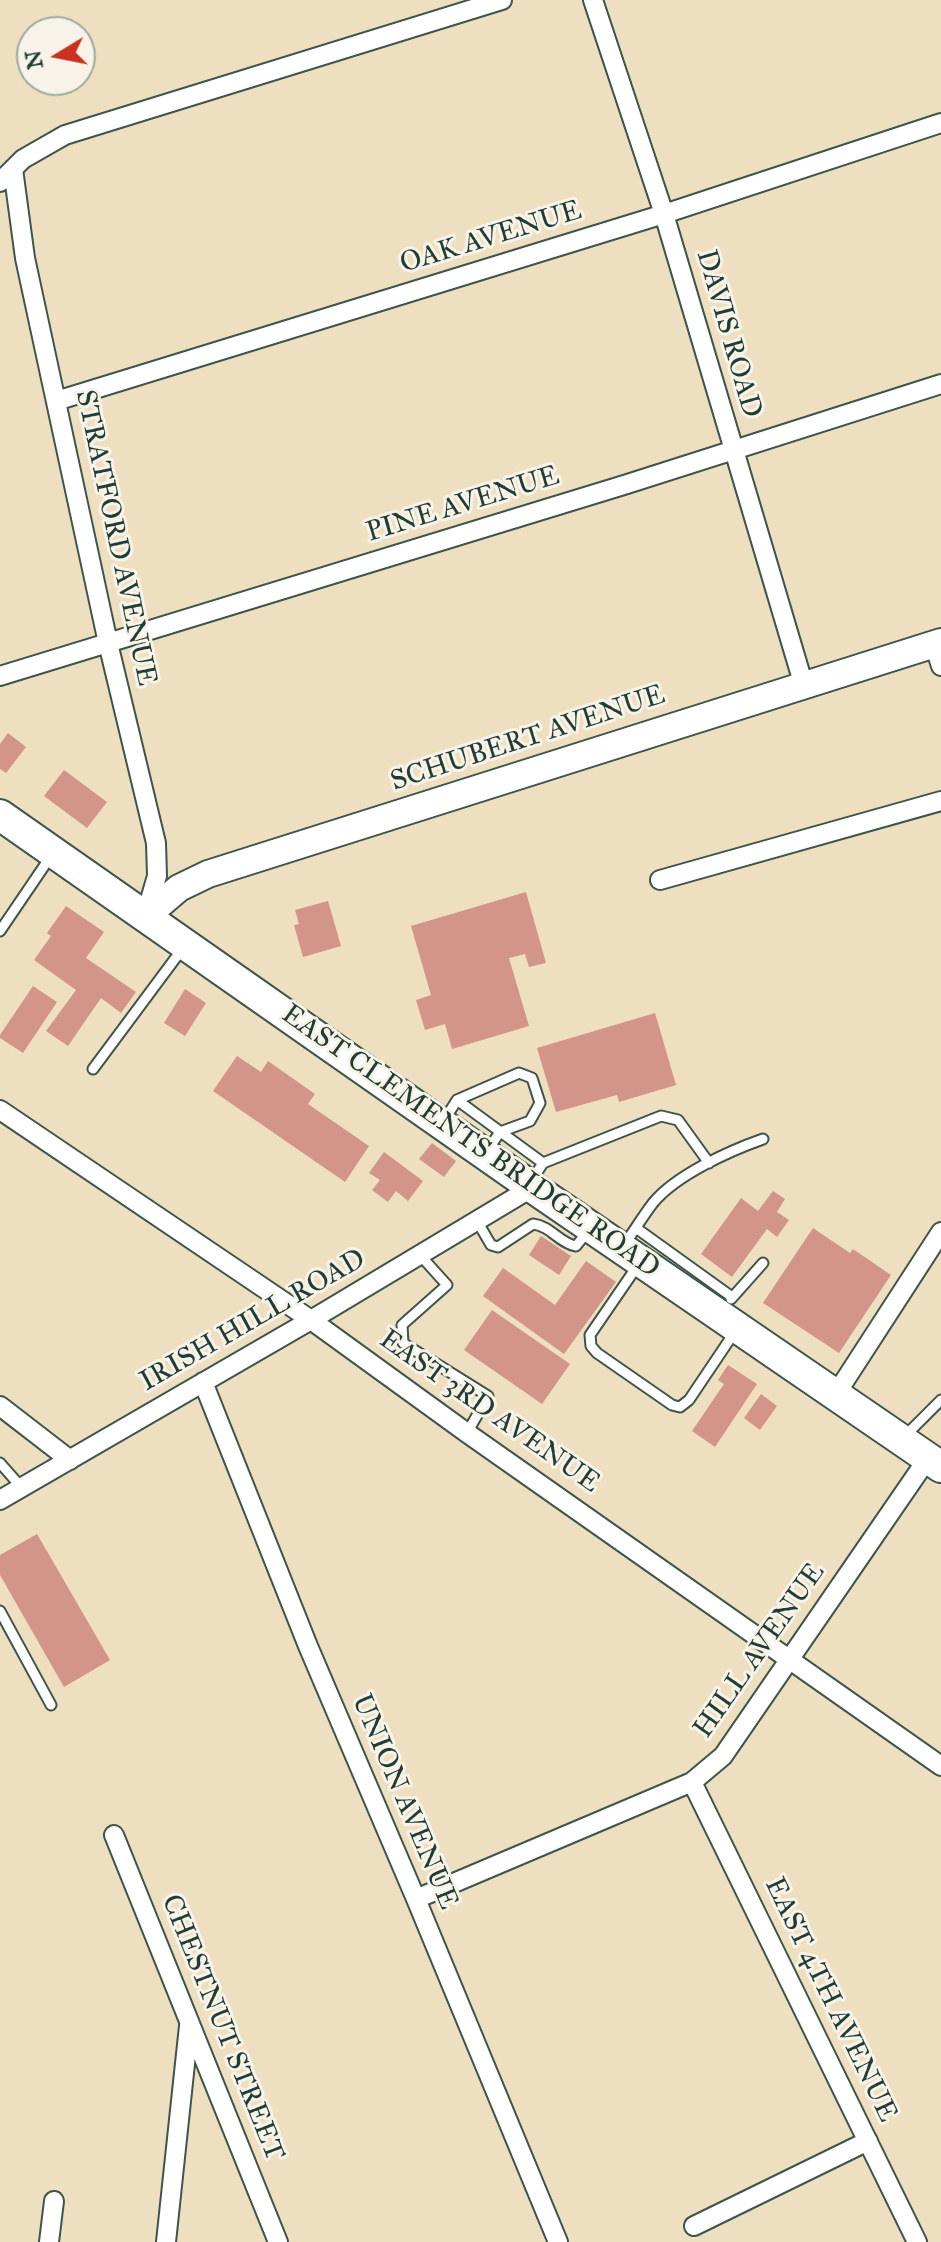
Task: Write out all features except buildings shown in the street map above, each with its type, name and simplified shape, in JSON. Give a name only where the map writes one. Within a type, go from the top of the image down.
[{"type":"main road","name":"EAST CLEMENTS BRIDGE ROAD","points":[[0,815],[185,945],[449,1112],[493,1143],[592,1227],[633,1246],[935,1462]]},
{"type":"street","points":[[7,175],[23,159],[65,135],[502,0]]},
{"type":"street","name":"DAVIS ROAD","points":[[593,0],[664,214],[804,686]]},
{"type":"street","name":"OAK AVENUE","points":[[56,401],[664,214],[941,123]]},
{"type":"street","name":"STRATFORD AVENUE","points":[[7,175],[108,643],[156,843],[157,876],[145,917]]},
{"type":"street","name":"PINE AVENUE","points":[[0,676],[624,485],[941,384]]},
{"type":"street","name":"SCHUBERT AVENUE","points":[[145,917],[179,888],[208,874],[804,686],[939,651]]},
{"type":"street","points":[[660,880],[941,801]]},
{"type":"street","name":"EAST 3RD AVENUE","points":[[0,1110],[311,1320],[941,1766]]},
{"type":"street","name":"IRISH HILL ROAD","points":[[0,1500],[477,1221],[535,1178]]},
{"type":"street","points":[[836,1394],[941,1232]]},
{"type":"street","name":"UNION AVENUE","points":[[203,1382],[308,1646],[558,2242]]},
{"type":"street","points":[[0,1406],[70,1460]]},
{"type":"street","name":"HILL AVENUE","points":[[416,1899],[692,1782],[723,1756],[935,1462]]},
{"type":"street","name":"EAST 4TH AVENUE","points":[[692,1782],[917,2242]]},
{"type":"street","name":"CHESTNUT STREET","points":[[114,1835],[278,2242]]},
{"type":"street","points":[[166,2242],[189,2024]]},
{"type":"street","points":[[694,2226],[868,2141]]},
{"type":"street","points":[[49,2242],[54,2201]]},
{"type":"lane","points":[[0,931],[53,853]]},
{"type":"lane","points":[[93,1069],[185,945]]},
{"type":"lane","points":[[449,1112],[519,1073],[532,1078],[540,1103],[530,1121],[493,1143]]},
{"type":"lane","points":[[535,1178],[661,1116],[678,1120],[709,1163]]},
{"type":"lane","points":[[763,1139],[726,1152],[679,1181],[655,1201],[590,1335],[591,1346],[672,1405],[680,1407],[689,1400],[730,1313],[763,1263]]},
{"type":"lane","points":[[477,1221],[491,1245],[498,1247],[533,1224],[544,1226],[567,1244],[576,1246],[592,1227]]},
{"type":"lane","points":[[420,1255],[447,1285],[402,1325],[403,1343],[488,1396],[467,1433]]},
{"type":"lane","points":[[901,1439],[941,1400]]},
{"type":"lane","points":[[0,1463],[22,1488]]},
{"type":"lane","points":[[0,1611],[51,1705]]}]
